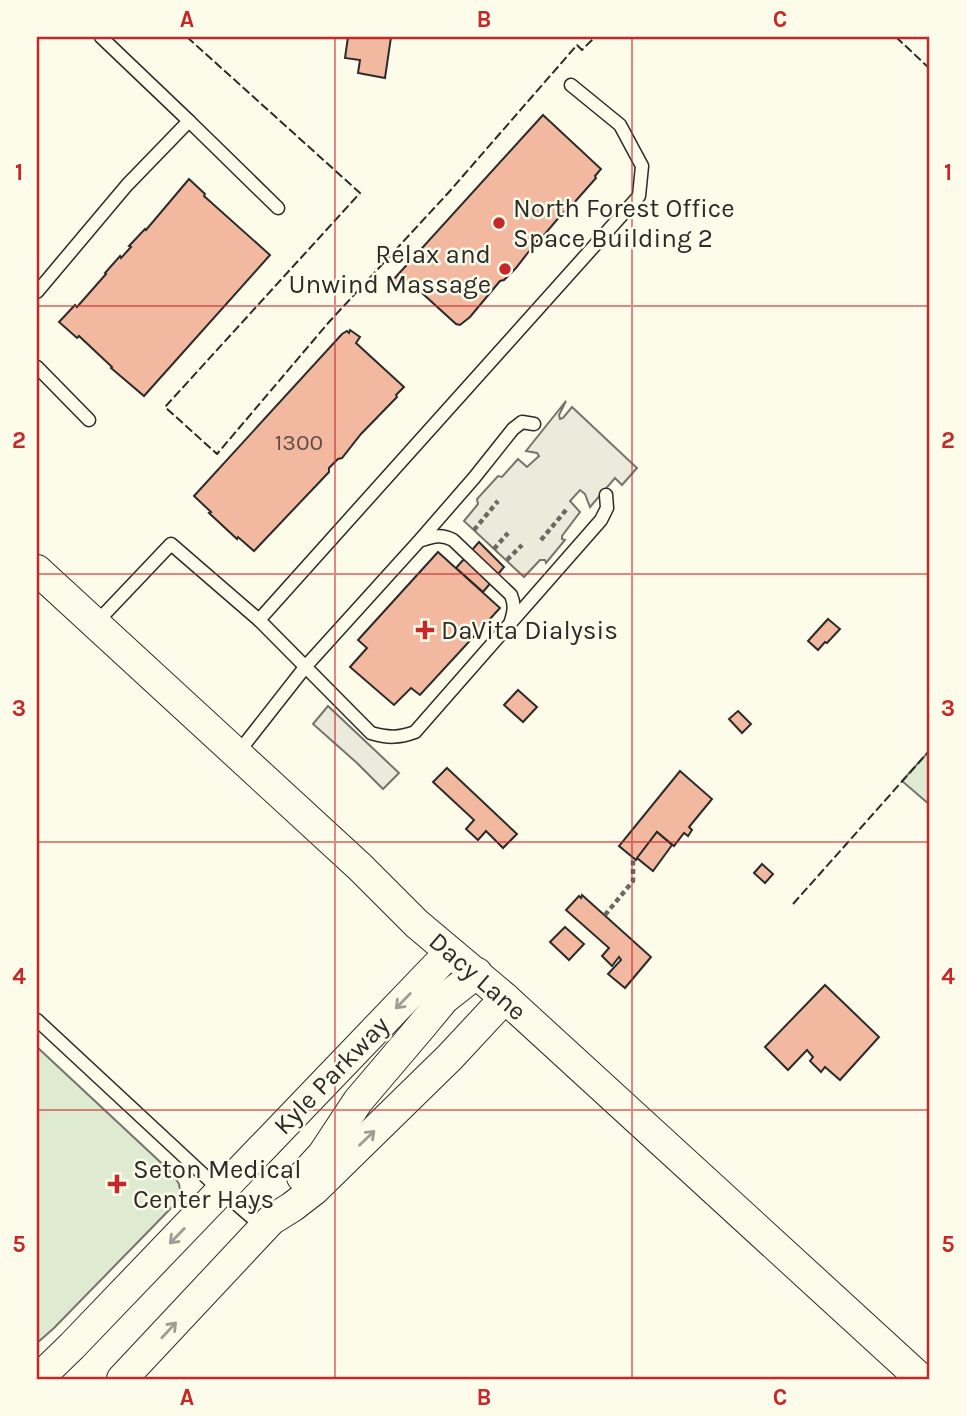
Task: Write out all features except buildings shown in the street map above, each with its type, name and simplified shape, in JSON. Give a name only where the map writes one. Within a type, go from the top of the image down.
[{"type":"street","name":"Dacy Lane","points":[[37,570],[359,867],[416,924],[505,998],[921,1379]]},
{"type":"street","name":"Kyle Parkway","points":[[38,1379],[450,952]]},
{"type":"street","name":"Kyle Parkway","points":[[122,1379],[268,1224],[289,1191],[323,1154],[358,1101],[444,999],[477,973]]},
{"type":"street","name":"Kyle Parkway","points":[[268,1224],[314,1190],[450,1057],[505,998]]},
{"type":"lane","points":[[101,37],[278,208]]},
{"type":"lane","points":[[259,620],[639,196],[642,166],[620,125],[571,85]]},
{"type":"lane","points":[[37,292],[127,185],[189,121]]},
{"type":"lane","points":[[37,367],[89,420]]},
{"type":"lane","points":[[237,754],[306,666],[420,540],[513,429],[522,422],[534,424]]},
{"type":"lane","points":[[95,625],[171,544],[259,620],[371,733],[384,737],[400,737],[415,732],[601,520],[607,508],[606,495]]},
{"type":"lane","points":[[420,540],[434,536],[445,536],[453,540],[511,595],[514,610],[510,624]]},
{"type":"lane","points":[[37,1020],[220,1190],[268,1224]]},
{"type":"path","points":[[474,530],[498,501]]},
{"type":"path","points":[[541,540],[566,510]]},
{"type":"path","points":[[494,549],[508,533]]},
{"type":"path","points":[[507,560],[522,545]]},
{"type":"path","points":[[605,915],[633,881],[633,858]]},
{"type":"green space","points":[[930,750],[930,805],[902,781]]},
{"type":"green space","name":"Seton Medical Center Hays","points":[[37,1047],[172,1173],[179,1184],[181,1196],[37,1343]]},
{"type":"shaded area","points":[[566,401],[559,415],[560,419],[572,407],[637,468],[622,485],[615,478],[590,507],[585,494],[580,490],[570,501],[580,512],[562,536],[565,540],[546,563],[545,560],[540,560],[524,577],[464,521],[478,504],[477,499],[498,476],[502,477],[518,459],[527,467],[539,456],[526,451]]},
{"type":"shaded area","points":[[328,706],[399,773],[383,789],[313,724]]},
{"type":"fence","points":[[187,37],[360,193],[165,407],[217,454],[329,322],[449,192],[577,45],[582,50],[595,37]]},
{"type":"fence","points":[[896,37],[930,69]]},
{"type":"fence","points":[[793,904],[930,750]]},
{"type":"place","name":"North Forest Office Space Building 2","points":[[499,223]]},
{"type":"place","name":"Relax and Unwind Massage","points":[[505,269]]},
{"type":"place","name":"DaVita Dialysis","points":[[425,630]]},
{"type":"place","name":"Seton Medical Center Hays","points":[[117,1184]]}]
